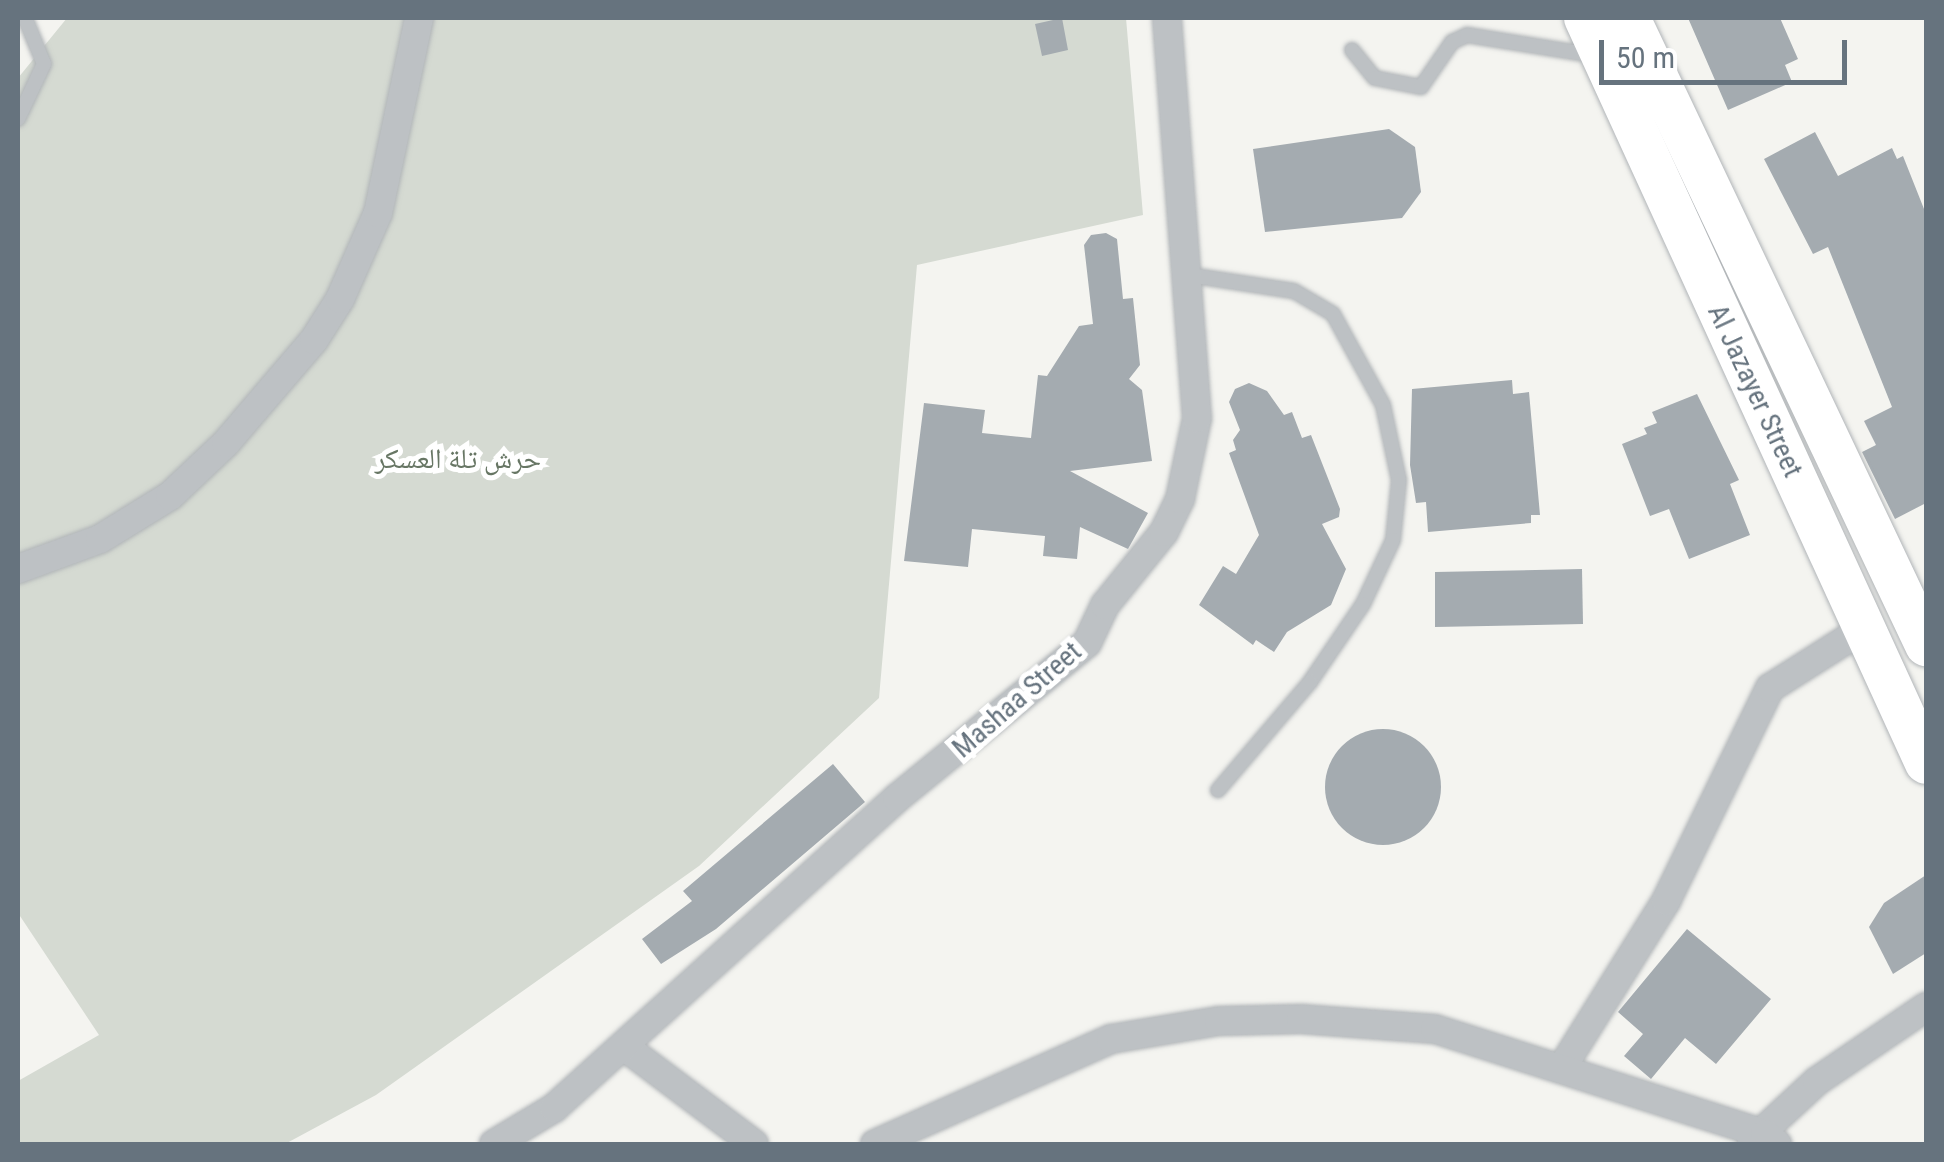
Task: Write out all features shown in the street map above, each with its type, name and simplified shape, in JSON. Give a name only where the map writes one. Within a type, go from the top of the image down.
[{"type":"main road","name":"Al Jazayer Street","points":[[1585,18],[1926,763]]},
{"type":"main road","name":"Al Jazayer Street","points":[[1629,18],[1926,645]]},
{"type":"street","points":[[18,569],[100,539],[170,496],[226,443],[314,340],[340,300],[378,213],[419,18]]},
{"type":"street","name":"Mashaa Street","points":[[494,1144],[554,1108],[882,810],[1086,643],[1180,499],[1197,418],[1167,18]]},
{"type":"street","points":[[1563,1066],[1666,901],[1770,688],[1863,629]]},
{"type":"street","points":[[875,1144],[1110,1039],[1219,1021],[1300,1019],[1435,1030],[1563,1066],[1763,1141],[1817,1080],[1926,1008]]},
{"type":"street","points":[[625,1047],[754,1144]]},
{"type":"lane","points":[[18,120],[44,64],[20,18]]},
{"type":"lane","points":[[1352,50],[1376,78],[1421,87],[1452,42],[1466,35],[1602,57]]},
{"type":"lane","points":[[1189,275],[1294,291],[1333,314],[1383,405],[1399,480],[1393,540],[1363,604],[1310,682],[1218,790]]},
{"type":"green space","name":"حرش تلة العسكر","points":[[67,18],[1126,18],[1143,215],[917,265],[879,698],[699,866],[376,1095],[285,1144],[18,1144],[18,1081],[99,1035],[18,913],[18,78]]},
{"type":"building","points":[[1062,18],[1068,50],[1042,56],[1035,24]]},
{"type":"building","points":[[1688,18],[1780,18],[1798,59],[1785,65],[1792,82],[1728,110]]},
{"type":"building","points":[[1389,129],[1415,147],[1421,192],[1402,218],[1265,232],[1253,149]]},
{"type":"building","points":[[1815,132],[1838,176],[1892,148],[1897,159],[1903,156],[1926,214],[1926,503],[1895,519],[1862,452],[1876,445],[1864,421],[1892,407],[1828,247],[1813,254],[1764,159]]},
{"type":"building","points":[[1106,233],[1117,239],[1123,299],[1133,298],[1140,365],[1129,379],[1142,390],[1152,461],[1070,471],[1148,513],[1128,549],[1080,527],[1077,559],[1043,556],[1045,536],[972,529],[968,567],[904,561],[924,403],[985,410],[982,433],[1031,438],[1038,375],[1047,376],[1079,326],[1093,324],[1084,245],[1091,235]]},
{"type":"building","points":[[1512,380],[1513,394],[1529,392],[1540,515],[1531,515],[1531,523],[1428,532],[1426,502],[1416,503],[1410,465],[1412,389]]},
{"type":"building","points":[[1249,383],[1267,391],[1284,415],[1292,412],[1302,438],[1311,435],[1340,509],[1339,517],[1322,524],[1346,569],[1331,605],[1287,632],[1274,652],[1256,640],[1253,645],[1199,605],[1223,566],[1236,574],[1259,535],[1229,453],[1236,450],[1233,440],[1240,430],[1229,402],[1235,389]]},
{"type":"building","points":[[1697,394],[1739,480],[1730,484],[1750,535],[1689,559],[1669,509],[1650,516],[1622,444],[1647,434],[1644,428],[1657,423],[1652,412]]},
{"type":"building","points":[[1582,569],[1583,624],[1435,627],[1435,572]]},
{"type":"building","points":[[1383,729],[1405,733],[1424,746],[1437,765],[1441,787],[1437,809],[1424,828],[1405,841],[1383,845],[1361,841],[1342,828],[1329,809],[1325,787],[1329,765],[1342,746],[1361,733]]},
{"type":"building","points":[[833,764],[865,802],[716,929],[661,964],[642,939],[692,901],[683,891]]},
{"type":"building","points":[[1926,875],[1926,953],[1893,974],[1869,927],[1884,903]]},
{"type":"building","points":[[1687,929],[1771,999],[1716,1064],[1685,1038],[1651,1079],[1624,1056],[1643,1034],[1618,1012]]}]
